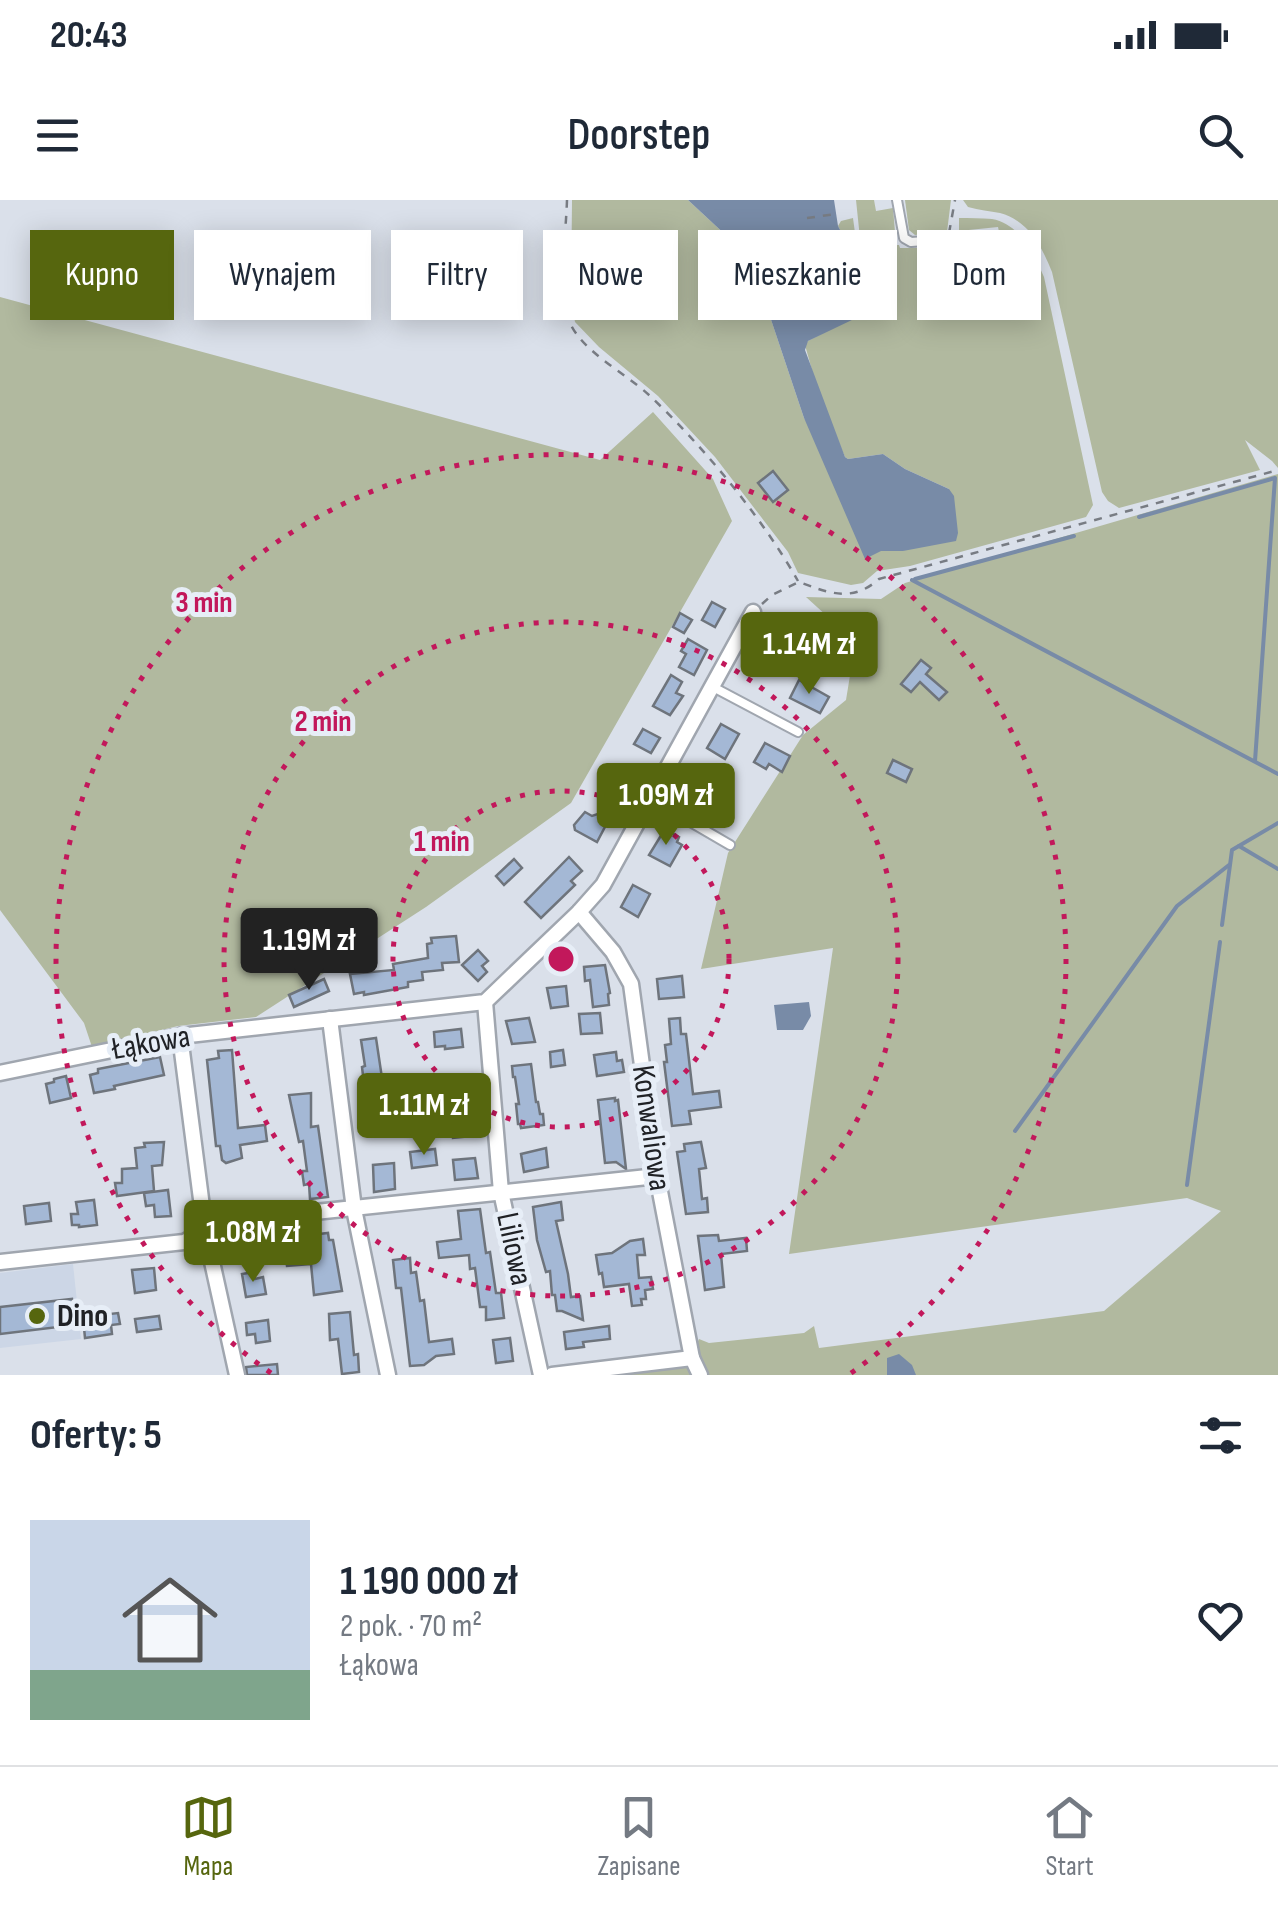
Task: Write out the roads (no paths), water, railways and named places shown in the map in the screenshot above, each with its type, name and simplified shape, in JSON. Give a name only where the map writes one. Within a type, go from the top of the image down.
[{"type":"street","points":[[485,1002],[603,886],[754,612]]},
{"type":"street","name":"Konwaliowa","points":[[579,912],[613,952],[631,984],[657,1176],[692,1358],[700,1375]]},
{"type":"street","name":"Łąkowa","points":[[0,1073],[180,1036],[485,1002]]},
{"type":"street","name":"Liliowa","points":[[485,1002],[501,1192],[541,1375]]},
{"type":"street","points":[[330,1019],[354,1209],[388,1375]]},
{"type":"street","points":[[180,1036],[206,1230],[237,1375]]},
{"type":"street","points":[[0,1262],[184,1242],[220,1222],[657,1176]]},
{"type":"street","points":[[552,1375],[692,1358]]},
{"type":"lane","points":[[897,200],[904,238],[917,242]]},
{"type":"lane","points":[[713,687],[798,732]]},
{"type":"lane","points":[[651,799],[730,845]]},
{"type":"water","points":[[688,200],[834,200],[840,230],[720,230]]},
{"type":"water","points":[[771,320],[852,320],[808,341],[805,350],[845,457],[883,454],[949,489],[954,496],[956,541],[881,551],[865,559],[804,418]]},
{"type":"water","points":[[809,1002],[811,1016],[803,1030],[777,1030],[774,1005]]},
{"type":"water","points":[[899,1354],[912,1365],[916,1375],[887,1375],[887,1358]]},
{"type":"waterway","points":[[1139,517],[1275,478],[1255,761]]},
{"type":"waterway","points":[[915,579],[1074,536]]},
{"type":"waterway","points":[[912,580],[1278,774]]},
{"type":"waterway","points":[[1222,925],[1232,850],[1278,823]]},
{"type":"waterway","points":[[1239,846],[1278,869]]},
{"type":"waterway","points":[[1015,1131],[1177,906],[1229,865]]},
{"type":"waterway","points":[[1187,1185],[1220,942]]},
{"type":"place","name":"Dino","points":[[37,1316]]}]
